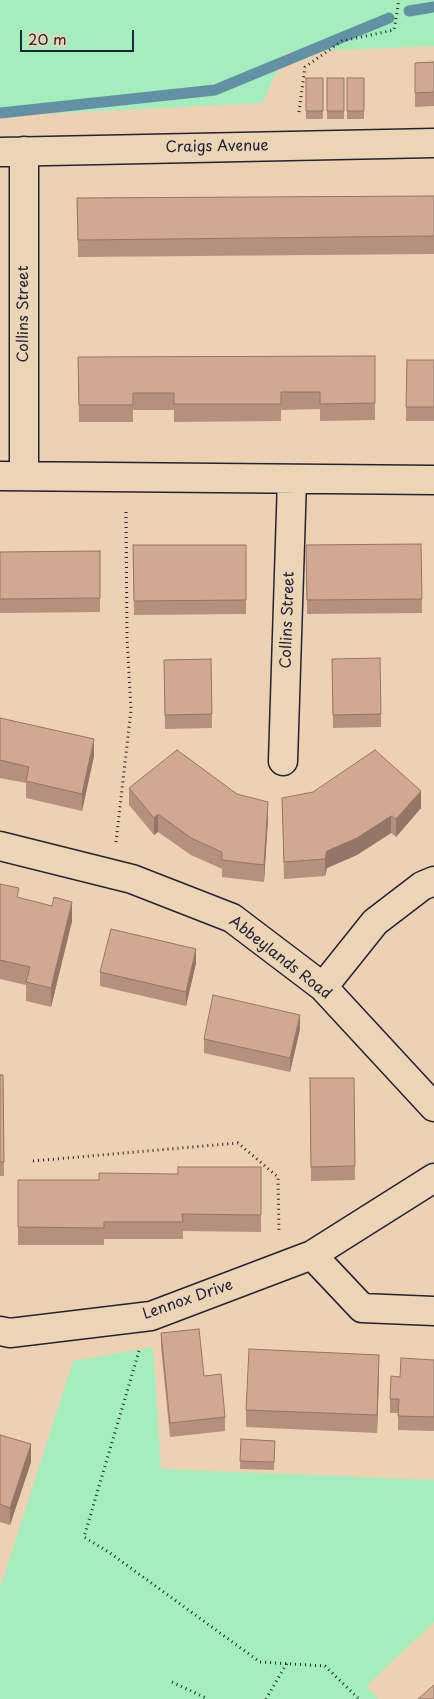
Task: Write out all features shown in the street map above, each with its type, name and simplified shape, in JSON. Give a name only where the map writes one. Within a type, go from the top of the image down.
[{"type":"street","name":"Craigs Avenue","points":[[12,151],[434,144]]},
{"type":"street","name":"Collins Street","points":[[12,151],[12,476],[434,480]]},
{"type":"street","name":"Collins Street","points":[[283,761],[292,480]]},
{"type":"street","name":"Abbeylands Road","points":[[0,846],[132,879],[232,918],[323,988],[434,1107]]},
{"type":"street","points":[[323,988],[375,922],[422,886],[434,881]]},
{"type":"street","name":"Lennox Drive","points":[[0,1331],[10,1333],[151,1316],[312,1255],[434,1178]]},
{"type":"street","points":[[312,1255],[362,1308],[434,1312]]},
{"type":"path","points":[[299,146],[298,121],[305,67],[342,41],[394,30],[398,0]]},
{"type":"path","points":[[106,873],[115,848],[131,710],[127,638],[125,478]]},
{"type":"path","points":[[32,1160],[238,1143],[278,1177],[280,1267]]},
{"type":"path","points":[[151,1316],[142,1340],[84,1537],[110,1553],[260,1662],[325,1666],[359,1699]]},
{"type":"path","points":[[266,1699],[287,1663]]},
{"type":"path","points":[[172,1682],[208,1699]]},
{"type":"green space","points":[[0,0],[434,0],[434,46],[286,52],[262,103],[0,116]]},
{"type":"green space","points":[[153,1347],[161,1469],[434,1480],[434,1622],[366,1686],[378,1699],[0,1699],[0,1589],[73,1361]]},
{"type":"building","points":[[434,62],[434,92],[415,93],[415,63]]},
{"type":"building","points":[[306,78],[323,78],[323,111],[306,111]]},
{"type":"building","points":[[327,78],[344,78],[344,111],[327,111]]},
{"type":"building","points":[[347,78],[364,78],[364,111],[347,111]]},
{"type":"building","points":[[434,196],[434,236],[78,240],[77,198]]},
{"type":"building","points":[[375,356],[375,403],[320,404],[320,392],[281,392],[281,404],[174,404],[174,393],[133,393],[133,405],[79,405],[78,357]]},
{"type":"building","points":[[407,360],[434,360],[434,407],[406,407]]},
{"type":"building","points":[[421,544],[422,599],[307,600],[306,545]]},
{"type":"building","points":[[133,545],[246,545],[246,600],[134,601]]},
{"type":"building","points":[[100,551],[100,598],[0,599],[0,552]]},
{"type":"building","points":[[380,658],[381,714],[333,715],[332,659]]},
{"type":"building","points":[[211,659],[212,714],[165,715],[164,660]]},
{"type":"building","points":[[0,718],[94,739],[82,794],[26,781],[29,767],[0,760]]},
{"type":"building","points":[[177,750],[237,794],[268,802],[264,865],[222,860],[222,852],[191,838],[158,814],[154,818],[129,788]]},
{"type":"building","points":[[375,750],[421,791],[396,819],[391,816],[357,838],[327,851],[325,859],[284,862],[282,798],[313,792]]},
{"type":"building","points":[[0,884],[19,888],[17,897],[52,906],[54,897],[72,902],[51,988],[26,982],[30,967],[0,960]]},
{"type":"building","points":[[111,929],[196,949],[186,992],[100,972]]},
{"type":"building","points":[[213,995],[300,1015],[290,1058],[204,1039]]},
{"type":"building","points":[[0,1075],[3,1075],[4,1162],[0,1162]]},
{"type":"building","points":[[310,1078],[354,1078],[355,1166],[311,1167]]},
{"type":"building","points":[[178,1167],[261,1167],[261,1215],[182,1214],[183,1222],[104,1222],[104,1228],[18,1227],[18,1180],[99,1180],[99,1173],[178,1174]]},
{"type":"building","points":[[199,1329],[204,1376],[221,1374],[225,1417],[170,1423],[161,1333]]},
{"type":"building","points":[[249,1349],[379,1355],[377,1415],[246,1410]]},
{"type":"building","points":[[401,1358],[434,1360],[434,1417],[398,1416],[399,1399],[390,1399],[391,1376],[400,1377]]},
{"type":"building","points":[[0,1435],[31,1444],[10,1508],[0,1504]]},
{"type":"building","points":[[241,1439],[275,1441],[274,1462],[240,1461]]},
{"type":"building","points":[[434,1685],[434,1699],[418,1699]]},
{"type":"waterway","points":[[409,11],[434,7]]},
{"type":"waterway","points":[[0,113],[215,90],[389,18]]}]
